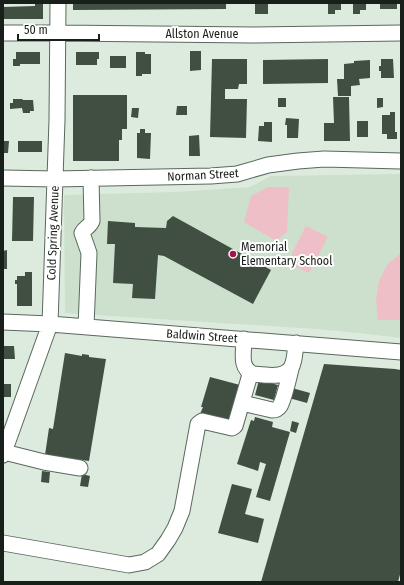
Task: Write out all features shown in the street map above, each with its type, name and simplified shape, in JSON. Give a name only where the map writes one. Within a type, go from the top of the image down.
[{"type":"street","name":"Cold Spring Avenue","points":[[4,453],[10,417],[50,324],[58,120],[58,3]]},
{"type":"street","name":"Allston Avenue","points":[[3,33],[253,35],[401,33]]},
{"type":"street","name":"Norman Street","points":[[3,178],[55,179],[210,176],[237,174],[276,163],[311,160],[401,160]]},
{"type":"street","points":[[86,327],[88,253],[82,234],[83,230],[91,225],[92,221],[91,178]]},
{"type":"street","name":"Baldwin Street","points":[[3,322],[50,324],[401,352]]},
{"type":"street","points":[[244,339],[243,362],[247,370],[253,374],[282,374],[291,369]]},
{"type":"street","points":[[242,403],[272,410],[279,407],[282,402],[293,364],[296,343]]},
{"type":"street","points":[[3,543],[129,565],[145,562],[158,554],[168,540],[182,511],[198,424],[202,421],[232,428],[235,426],[249,378],[253,374]]},
{"type":"street","points":[[4,453],[80,468]]},
{"type":"shaded area","name":"Memorial Elementary School","points":[[401,174],[401,338],[317,329],[65,313],[64,195],[176,192],[250,187],[271,176]]},
{"type":"shaded area","points":[[268,187],[289,187],[287,232],[276,241],[244,222],[251,196]]},
{"type":"shaded area","points":[[306,226],[328,237],[309,273],[287,263]]},
{"type":"shaded area","points":[[401,253],[401,320],[378,320],[376,300],[379,281],[387,265]]},
{"type":"building","points":[[35,3],[43,3],[43,19],[3,19],[3,7],[35,6]]},
{"type":"building","points":[[73,3],[226,3],[226,9],[73,10]]},
{"type":"building","points":[[255,3],[268,3],[268,14],[255,14]]},
{"type":"building","points":[[328,3],[341,3],[341,10],[335,10],[335,14],[328,14]]},
{"type":"building","points":[[353,3],[366,3],[366,10],[360,10],[360,14],[353,14]]},
{"type":"building","points":[[380,3],[397,3],[397,9],[380,9]]},
{"type":"building","points":[[190,51],[201,51],[201,70],[190,71]]},
{"type":"building","points":[[16,52],[40,52],[40,64],[20,64],[20,66],[13,66],[13,59],[16,59]]},
{"type":"building","points":[[76,52],[99,52],[97,65],[76,65]]},
{"type":"building","points":[[136,52],[151,54],[151,74],[136,76]]},
{"type":"building","points":[[110,56],[126,56],[126,68],[110,68]]},
{"type":"building","points":[[212,59],[247,59],[247,84],[239,84],[238,89],[225,89],[225,99],[247,99],[246,138],[210,137]]},
{"type":"building","points":[[328,59],[328,83],[263,84],[263,60]]},
{"type":"building","points":[[381,59],[393,59],[394,78],[381,78],[379,66],[381,66]]},
{"type":"building","points":[[370,60],[370,78],[359,79],[360,85],[351,86],[351,96],[338,96],[337,79],[344,79],[344,64],[354,63],[354,61]]},
{"type":"building","points":[[73,95],[127,95],[127,129],[122,129],[122,140],[119,140],[119,161],[73,161]]},
{"type":"building","points":[[333,97],[349,97],[350,141],[324,141],[324,123],[334,123]]},
{"type":"building","points":[[278,98],[286,98],[286,107],[278,107]]},
{"type":"building","points":[[377,98],[383,98],[383,107],[377,108]]},
{"type":"building","points":[[13,99],[33,100],[34,111],[30,111],[30,113],[23,113],[22,108],[10,109],[10,103],[13,103]]},
{"type":"building","points":[[177,106],[187,106],[187,115],[176,115]]},
{"type":"building","points":[[132,108],[139,108],[138,118],[131,117]]},
{"type":"building","points":[[390,112],[395,112],[395,132],[397,132],[397,139],[387,139],[387,134],[382,134],[382,115],[390,115]]},
{"type":"building","points":[[286,118],[299,119],[298,138],[287,138],[287,125],[285,125]]},
{"type":"building","points":[[357,121],[368,121],[368,137],[357,137]]},
{"type":"building","points":[[264,122],[272,122],[272,142],[258,141],[259,126],[264,126]]},
{"type":"building","points":[[140,129],[145,129],[145,133],[151,133],[150,159],[137,158],[137,133],[140,133]]},
{"type":"building","points":[[199,135],[200,156],[189,156],[189,136]]},
{"type":"building","points":[[3,141],[9,141],[8,153],[3,153]]},
{"type":"building","points":[[18,141],[42,141],[42,152],[18,152]]},
{"type":"building","points":[[13,197],[34,197],[33,241],[12,241]]},
{"type":"building","points":[[173,216],[271,270],[253,304],[164,256],[158,255],[155,299],[132,298],[133,284],[113,283],[115,244],[107,244],[108,221],[135,223],[135,227],[166,228],[167,221]]},
{"type":"building","points":[[7,250],[7,269],[3,269],[3,251]]},
{"type":"building","points":[[25,272],[32,272],[32,306],[17,306],[17,284],[15,284],[15,280],[17,280],[17,276],[25,276]]},
{"type":"building","points":[[3,346],[14,346],[15,359],[3,359]]},
{"type":"building","points":[[65,353],[82,356],[82,354],[89,355],[89,357],[106,359],[89,461],[45,455],[49,428],[53,429]]},
{"type":"building","points":[[324,364],[401,370],[401,571],[398,582],[261,582]]},
{"type":"building","points":[[210,377],[240,385],[229,422],[200,414]]},
{"type":"building","points":[[259,380],[278,385],[274,400],[255,395]]},
{"type":"building","points":[[3,384],[11,384],[11,397],[3,397]]},
{"type":"building","points":[[292,388],[310,393],[307,403],[289,398]]},
{"type":"building","points":[[255,417],[273,422],[272,427],[290,432],[270,501],[256,497],[266,464],[260,462],[258,471],[237,464],[251,420],[254,421]]},
{"type":"building","points":[[292,421],[299,423],[296,433],[290,431]]},
{"type":"building","points":[[42,471],[50,472],[49,483],[41,482]]},
{"type":"building","points":[[82,474],[90,476],[88,487],[80,486]]},
{"type":"building","points":[[232,484],[252,489],[245,514],[264,519],[258,543],[218,533]]},
{"type":"place","name":"Memorial Elementary School","points":[[233,254]]}]
